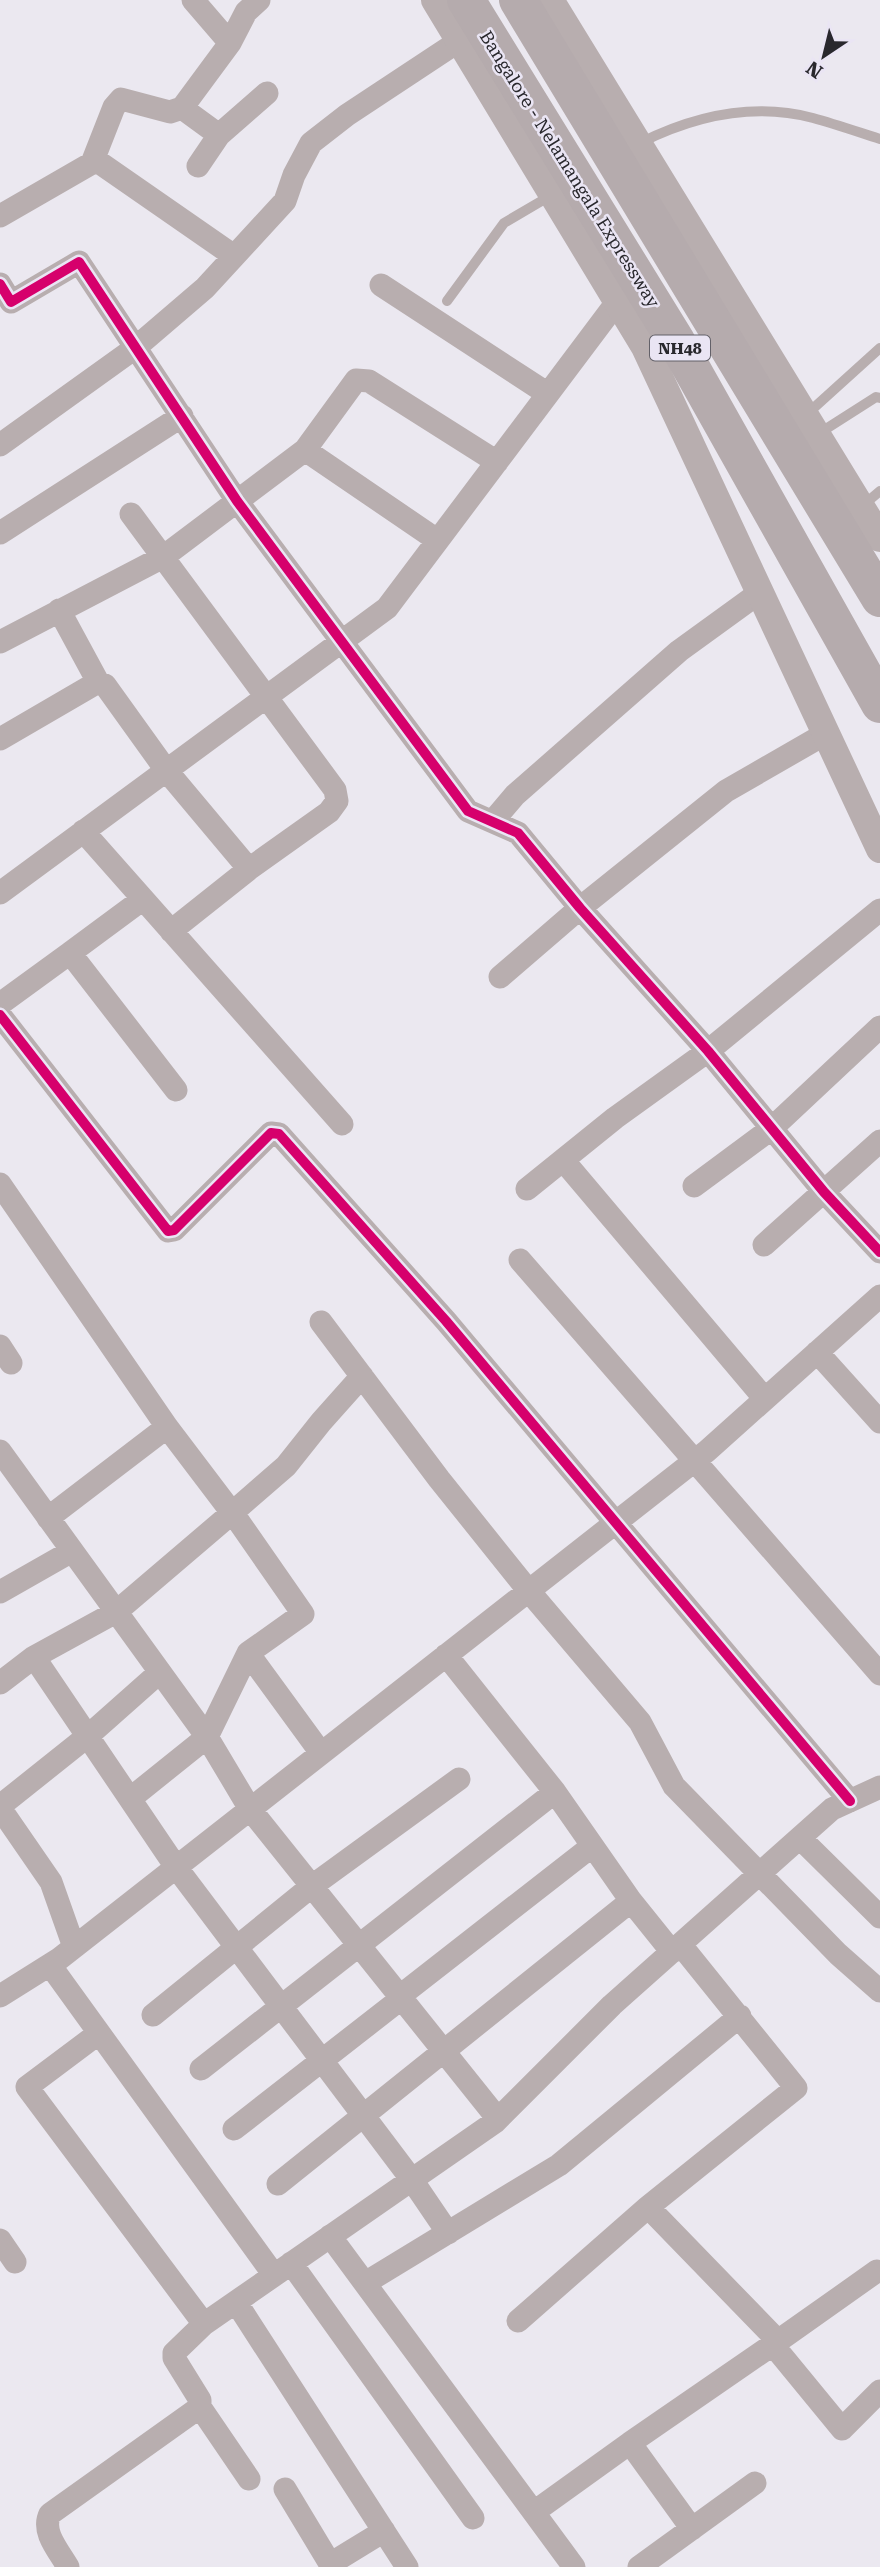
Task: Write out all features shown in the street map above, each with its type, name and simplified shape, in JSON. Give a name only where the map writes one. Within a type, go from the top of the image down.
[{"type":"highway","name":"Bangalore - Nelamangala Expressway","points":[[466,0],[676,341],[880,704]]},
{"type":"highway","name":"NH48","points":[[518,0],[880,598]]},
{"type":"street","points":[[193,0],[230,43]]},
{"type":"street","points":[[92,163],[114,107],[121,99],[170,112],[181,108],[230,43],[246,12],[259,0]]},
{"type":"street","points":[[435,0],[645,347],[880,849]]},
{"type":"street","points":[[550,0],[811,426],[871,499],[880,538]]},
{"type":"street","points":[[0,445],[135,348],[205,288],[285,201],[294,175],[311,143],[347,115],[460,41]]},
{"type":"street","points":[[198,166],[219,135],[267,93]]},
{"type":"street","points":[[181,108],[219,135]]},
{"type":"street","points":[[0,216],[92,163],[100,163],[234,256]]},
{"type":"street","points":[[0,284],[11,302],[79,262],[237,501],[468,811],[518,833],[580,908],[708,1051],[824,1192],[880,1252]]},
{"type":"street","points":[[381,285],[548,394]]},
{"type":"street","points":[[0,893],[387,608],[617,302]]},
{"type":"street","points":[[0,642],[163,557],[305,450],[356,380],[369,381],[496,462]]},
{"type":"street","points":[[0,533],[182,416]]},
{"type":"street","points":[[305,450],[437,540]]},
{"type":"street","points":[[131,514],[335,790],[337,801],[329,812],[249,869],[171,931]]},
{"type":"street","points":[[493,821],[515,795],[679,652],[759,593]]},
{"type":"street","points":[[59,610],[98,682],[105,685],[166,770],[249,869]]},
{"type":"street","points":[[0,739],[98,682]]},
{"type":"street","points":[[500,977],[580,908],[726,791],[825,734]]},
{"type":"street","points":[[83,831],[342,1124]]},
{"type":"street","points":[[0,1004],[144,899]]},
{"type":"street","points":[[527,1189],[615,1118],[708,1051],[880,909]]},
{"type":"street","points":[[70,953],[176,1090]]},
{"type":"street","points":[[0,1015],[168,1231],[174,1230],[271,1133],[279,1134],[446,1321],[850,1801]]},
{"type":"street","points":[[694,1186],[771,1129],[880,1027]]},
{"type":"street","points":[[764,1245],[880,1141]]},
{"type":"street","points":[[563,1160],[765,1399]]},
{"type":"street","points":[[0,1184],[167,1426],[303,1614],[248,1653],[207,1737],[131,1798]]},
{"type":"street","points":[[520,1260],[880,1674]]},
{"type":"street","points":[[0,1996],[74,1947],[693,1461],[880,1296]]},
{"type":"street","points":[[321,1322],[439,1479],[528,1590],[640,1722],[674,1786],[838,1954],[880,1991]]},
{"type":"street","points":[[817,1352],[880,1422]]},
{"type":"street","points":[[0,1683],[34,1657],[116,1612],[286,1466],[362,1376]]},
{"type":"street","points":[[48,1518],[167,1426]]},
{"type":"street","points":[[4,1463],[48,1518],[207,1737],[250,1808],[498,2119]]},
{"type":"street","points":[[0,1592],[72,1551]]},
{"type":"street","points":[[248,1653],[321,1753]]},
{"type":"street","points":[[446,1655],[555,1792],[631,1901],[740,2016],[796,2088],[648,2207],[518,2321]]},
{"type":"street","points":[[34,1657],[176,1867],[412,2179],[448,2233]]},
{"type":"street","points":[[74,1947],[51,1882],[0,1807],[89,1735],[160,1672]]},
{"type":"street","points":[[153,2015],[312,1886],[460,1779]]},
{"type":"street","points":[[249,2479],[200,2407],[200,2400],[173,2353],[204,2324],[498,2119],[612,2005],[832,1809],[880,1787]]},
{"type":"street","points":[[201,2069],[555,1792]]},
{"type":"street","points":[[800,1838],[880,1917]]},
{"type":"street","points":[[234,2129],[592,1847]]},
{"type":"street","points":[[278,2185],[362,2114],[444,2052],[631,1901]]},
{"type":"street","points":[[50,1965],[99,2034],[474,2518]]},
{"type":"street","points":[[365,2283],[559,2165],[740,2016]]},
{"type":"street","points":[[99,2034],[27,2087],[204,2324]]},
{"type":"street","points":[[648,2207],[776,2343],[842,2429],[880,2391]]},
{"type":"street","points":[[330,2236],[574,2567]]},
{"type":"street","points":[[0,2240],[15,2262]]},
{"type":"street","points":[[534,2512],[877,2271]]},
{"type":"street","points":[[236,2302],[407,2567]]},
{"type":"street","points":[[68,2567],[47,2530],[46,2522],[50,2514],[200,2407]]},
{"type":"street","points":[[630,2443],[692,2529]]},
{"type":"street","points":[[639,2567],[755,2483]]},
{"type":"street","points":[[285,2489],[331,2566],[384,2531]]},
{"type":"lane","points":[[639,144],[673,127],[706,117],[740,112],[776,112],[811,117],[880,139]]},
{"type":"lane","points":[[447,301],[504,223],[553,194]]},
{"type":"lane","points":[[811,426],[880,348]]},
{"type":"lane","points":[[811,426],[876,397],[880,398]]},
{"type":"cycle path","points":[[0,284],[11,302],[79,262],[237,501],[468,811],[518,833],[580,908],[708,1051],[824,1192],[880,1252]]},
{"type":"cycle path","points":[[0,1015],[168,1231],[174,1230],[271,1133],[279,1134],[446,1321],[850,1801]]}]
